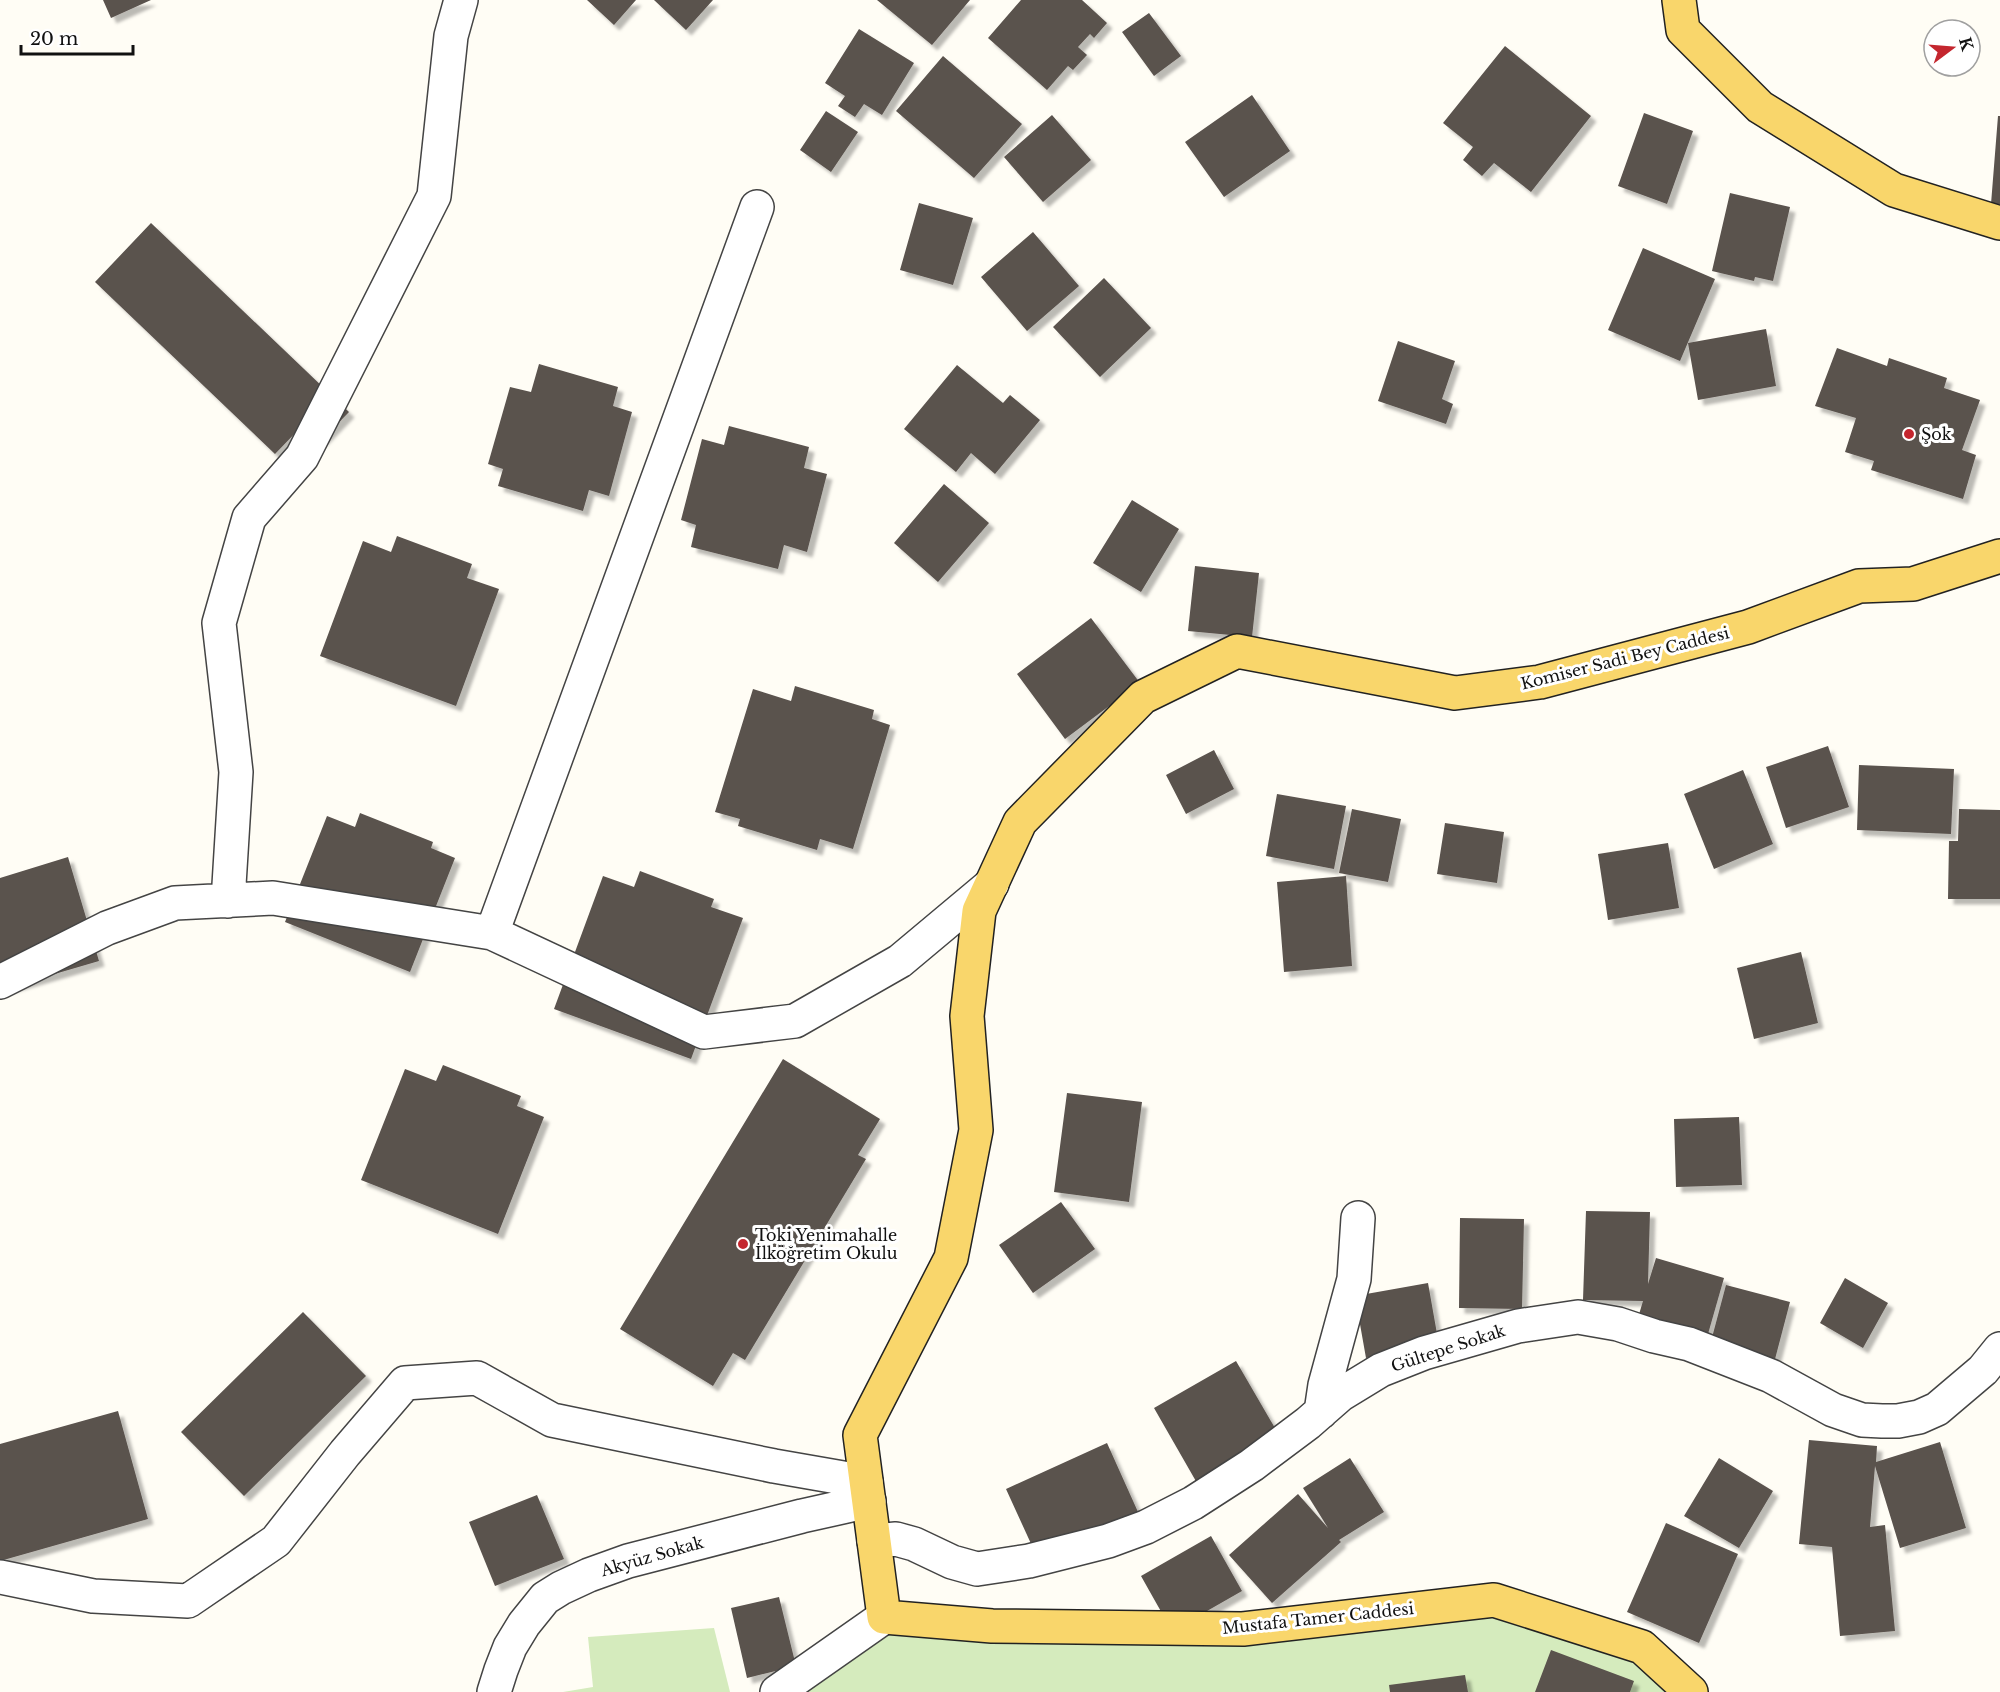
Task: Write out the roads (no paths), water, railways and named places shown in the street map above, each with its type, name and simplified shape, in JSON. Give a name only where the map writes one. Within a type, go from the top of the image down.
[{"type":"main road","points":[[1679,0],[1683,30],[1760,107],[1894,190],[2000,223]]},
{"type":"main road","name":"Komiser Sadi Bey Caddesi","points":[[884,1617],[860,1436],[951,1258],[976,1130],[967,1016],[980,911],[1020,822],[1143,697],[1237,651],[1455,693],[1540,682],[1748,627],[1859,586],[1913,584],[2000,556]]},
{"type":"main road","name":"Mustafa Tamer Caddesi","points":[[884,1617],[992,1626],[1243,1629],[1494,1600],[1642,1647],[1691,1692]]},
{"type":"street","points":[[228,900],[236,772],[219,623],[249,518],[302,457],[434,196],[451,36],[461,0]]},
{"type":"street","points":[[492,933],[757,207]]},
{"type":"street","points":[[0,982],[107,928],[175,903],[273,898],[492,933],[704,1032],[795,1021],[900,961],[992,884]]},
{"type":"street","points":[[1321,1412],[1325,1385],[1354,1279],[1358,1218]]},
{"type":"street","name":"Gültepe Sokak","points":[[874,1540],[896,1539],[914,1544],[952,1562],[977,1569],[1029,1561],[1108,1541],[1146,1527],[1193,1503],[1252,1465],[1340,1395],[1380,1370],[1424,1353],[1518,1326],[1578,1317],[1618,1324],[1689,1344],[1771,1376],[1833,1410],[1862,1420],[1898,1421],[1919,1417],[1937,1409],[1983,1370],[2000,1349]]},
{"type":"street","points":[[0,1577],[93,1596],[188,1601],[276,1541],[345,1453],[405,1383],[477,1378],[552,1420],[774,1466],[868,1491]]},
{"type":"street","name":"Akyüz Sokak","points":[[494,1692],[510,1647],[524,1624],[545,1598],[561,1588],[628,1561],[802,1516],[868,1491]]},
{"type":"street","points":[[777,1692],[884,1617]]},
{"type":"place","name":"Şok","points":[[1909,434]]},
{"type":"place","name":"Toki Yenimahalle İlköğretim Okulu","points":[[743,1244]]}]
